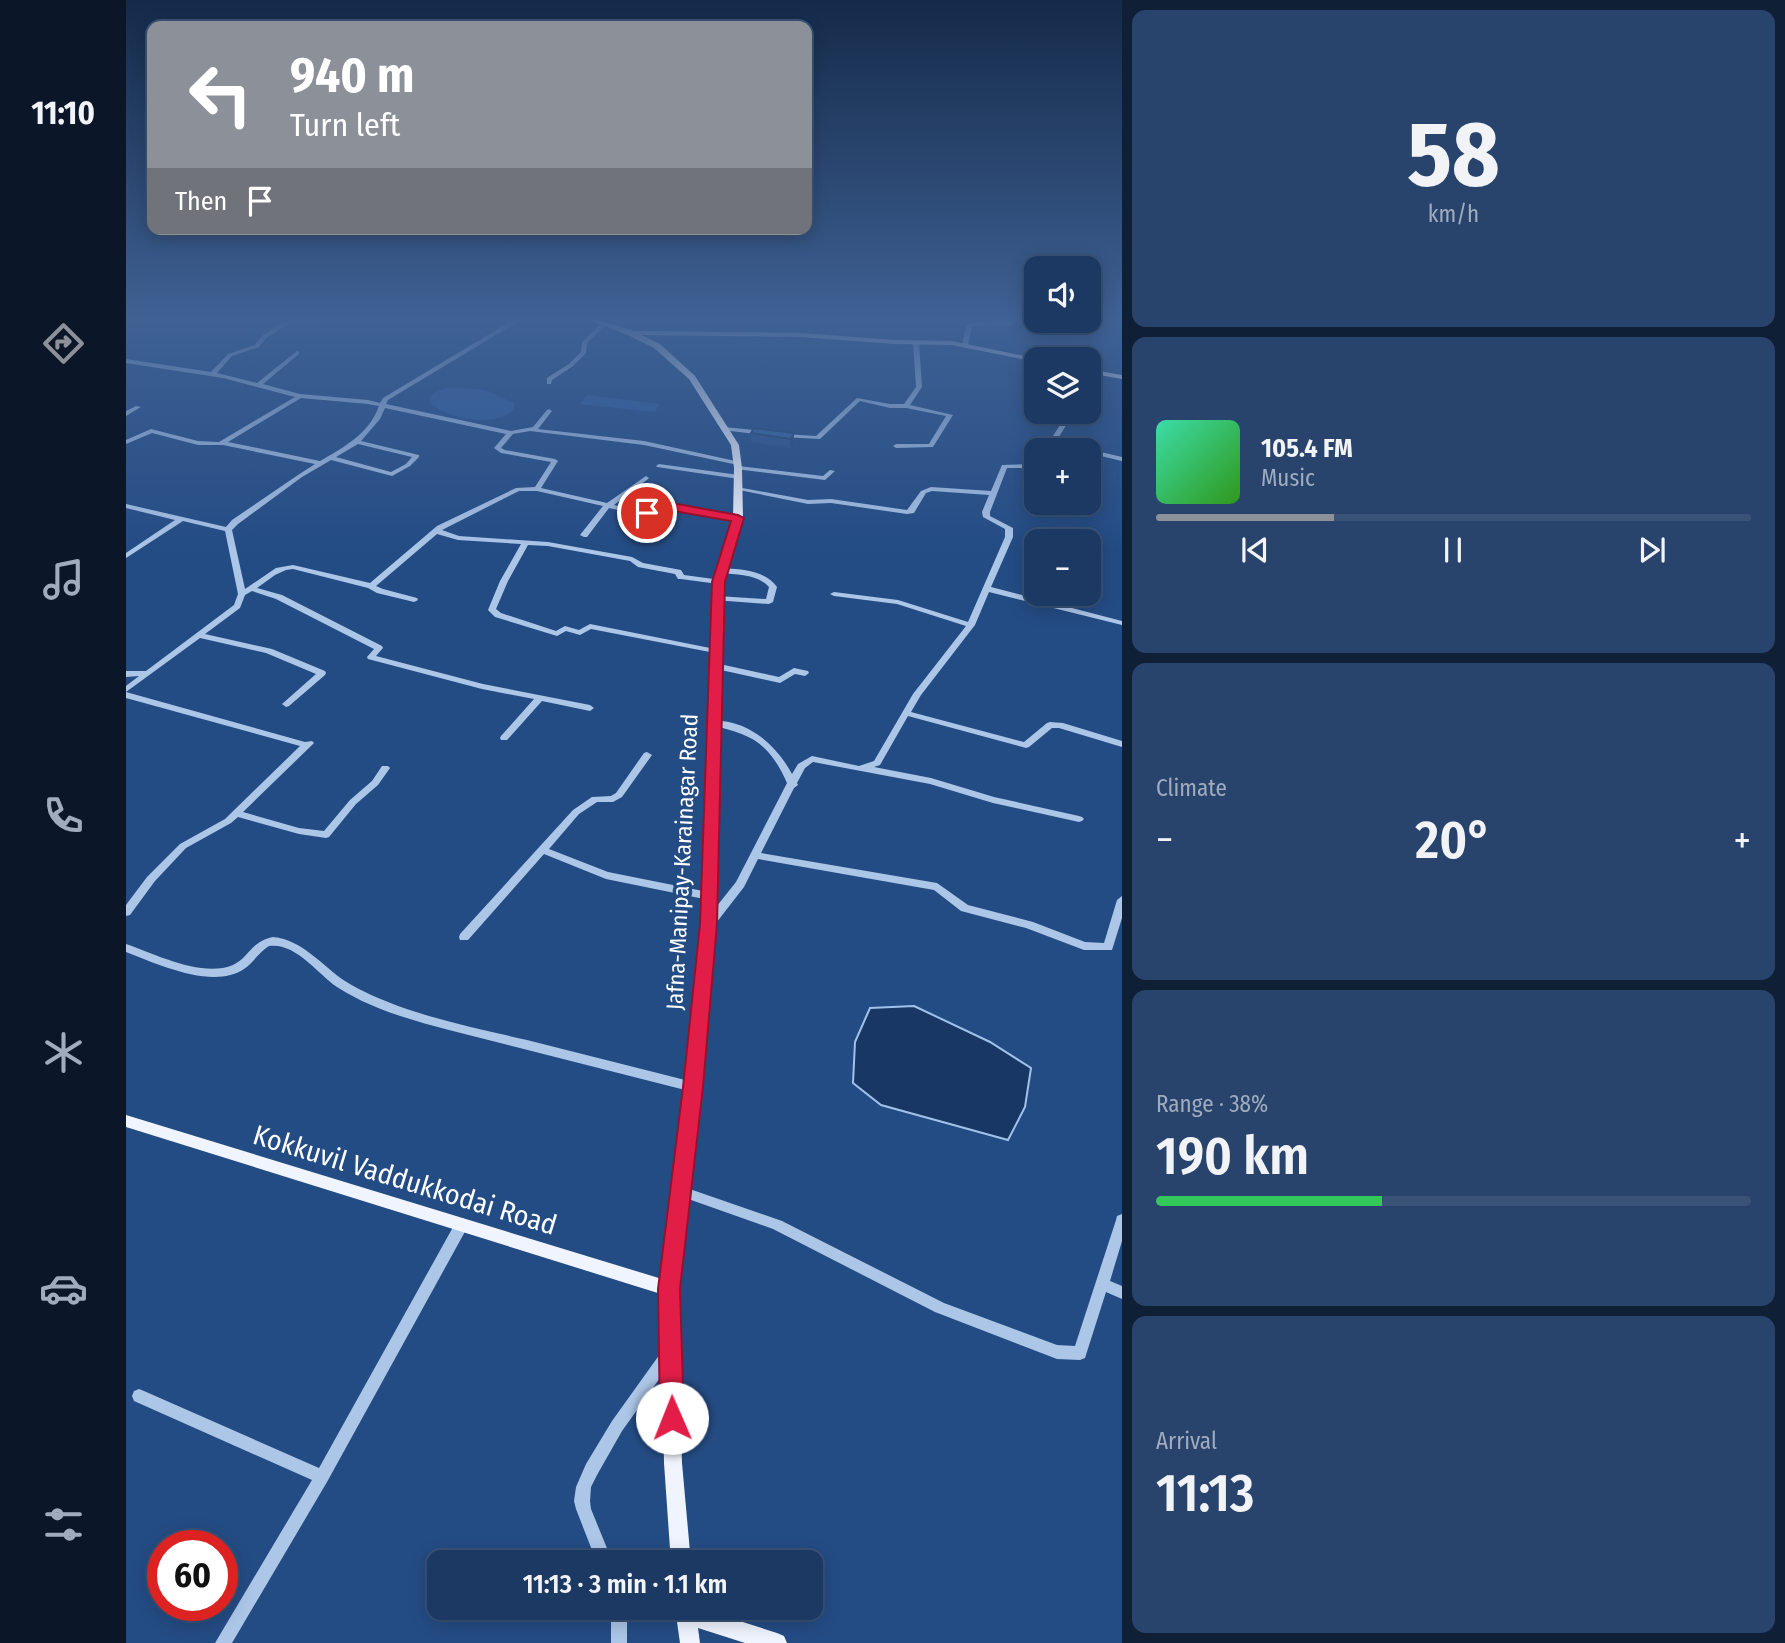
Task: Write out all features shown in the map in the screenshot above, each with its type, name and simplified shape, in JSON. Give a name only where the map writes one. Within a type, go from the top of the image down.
[{"type":"main road","name":"Jafna-Manipay-Karainagar Road","points":[[680,1550],[673,1463],[669,1289],[693,1087],[708,924],[717,598],[720,577],[738,518],[735,444],[704,397]]},
{"type":"main road","name":"Kokkuvil Vaddukkodai Road","points":[[126,1121],[669,1289]]},
{"type":"main road","points":[[686,1620],[690,1643]]},
{"type":"main road","points":[[711,1620],[777,1643]]},
{"type":"street","points":[[128,440],[151,431],[216,445],[299,397]]},
{"type":"street","points":[[312,397],[352,399],[511,433],[532,430],[644,443],[738,474],[807,502],[831,501],[911,512],[923,492],[931,489],[992,493]]},
{"type":"street","points":[[228,530],[235,522],[319,463],[357,442],[378,418],[381,405],[387,397]]},
{"type":"street","points":[[906,406],[912,397]]},
{"type":"street","points":[[780,435],[818,438],[859,399],[950,415],[931,446],[896,446]]},
{"type":"street","points":[[126,414],[138,407]]},
{"type":"street","points":[[532,430],[549,411]]},
{"type":"street","points":[[724,429],[768,434]]},
{"type":"street","points":[[511,433],[498,450],[556,463],[537,489]]},
{"type":"street","points":[[330,458],[393,474],[417,456],[357,442]]},
{"type":"street","points":[[222,443],[319,463]]},
{"type":"street","points":[[1101,455],[1122,460]]},
{"type":"street","points":[[659,466],[738,474],[825,478],[831,471]]},
{"type":"street","points":[[868,769],[877,763],[917,694],[971,625],[1009,537],[1009,528],[987,517],[992,493],[1004,466],[1024,466]]},
{"type":"street","points":[[584,536],[607,506],[646,478]]},
{"type":"street","points":[[371,586],[436,531],[518,489],[537,489],[641,513],[661,505],[738,518]]},
{"type":"street","points":[[126,506],[228,530]]},
{"type":"street","points":[[126,556],[180,520]]},
{"type":"street","points":[[126,690],[237,606],[242,594],[228,530]]},
{"type":"street","points":[[436,531],[458,538],[548,544],[632,559],[641,565],[678,572],[681,577],[687,579],[764,578],[771,581],[773,587],[769,602],[717,598]]},
{"type":"street","points":[[525,542],[492,610],[498,615],[557,634],[565,628],[580,633],[590,626],[715,651]]},
{"type":"street","points":[[242,594],[284,567],[371,586],[414,600]]},
{"type":"street","points":[[253,589],[279,597],[379,648],[371,657],[540,699],[590,708]]},
{"type":"street","points":[[988,589],[1122,623]]},
{"type":"street","points":[[834,594],[890,600],[971,625]]},
{"type":"street","points":[[199,635],[269,651],[322,673],[286,704]]},
{"type":"street","points":[[715,666],[780,680],[785,680],[790,672],[805,673]]},
{"type":"street","points":[[126,674],[149,673]]},
{"type":"street","points":[[126,695],[307,744],[228,821],[183,846],[151,879],[126,912]]},
{"type":"street","points":[[504,738],[540,699]]},
{"type":"street","points":[[906,713],[1026,745],[1050,725],[1060,725],[1122,744]]},
{"type":"street","points":[[713,723],[743,730],[771,747],[784,764],[793,785]]},
{"type":"street","points":[[464,937],[576,812],[595,799],[613,799],[619,795],[647,755]]},
{"type":"street","points":[[708,924],[740,884],[801,766],[812,759],[931,781],[993,800],[1079,818]]},
{"type":"street","points":[[237,813],[299,831],[326,835],[353,802],[376,783],[385,768]]},
{"type":"street","points":[[542,850],[606,875],[709,896]]},
{"type":"street","points":[[757,855],[937,887],[965,908],[1029,925],[1099,949],[1108,947],[1122,892]]},
{"type":"street","points":[[126,948],[185,969],[219,972],[244,963],[256,947],[272,941],[284,943],[313,960],[333,979],[415,1016],[693,1087]]},
{"type":"street","points":[[681,1191],[777,1225],[940,1308],[1057,1352],[1080,1353],[1122,1220]]},
{"type":"street","points":[[223,1643],[322,1477],[462,1224]]},
{"type":"street","points":[[1103,1284],[1122,1293]]},
{"type":"street","points":[[600,1550],[582,1500],[583,1486],[597,1457],[670,1351]]},
{"type":"street","points":[[139,1396],[322,1477]]},
{"type":"street","points":[[619,1620],[619,1643]]},
{"type":"shaded area","points":[[430,397],[500,397],[514,403],[514,410],[495,418],[471,419],[447,413],[429,402]]},
{"type":"shaded area","points":[[586,397],[600,397],[659,404],[655,412],[579,404]]},
{"type":"shaded area","points":[[914,1006],[990,1042],[1031,1068],[1025,1107],[1008,1140],[881,1105],[853,1083],[855,1042],[870,1008]]},
{"type":"building","points":[[754,428],[794,433],[791,439],[751,433]]},
{"type":"route","points":[[647,513],[654,506],[661,505],[738,518],[718,582],[708,924],[693,1087],[669,1289],[672,1418]]}]
